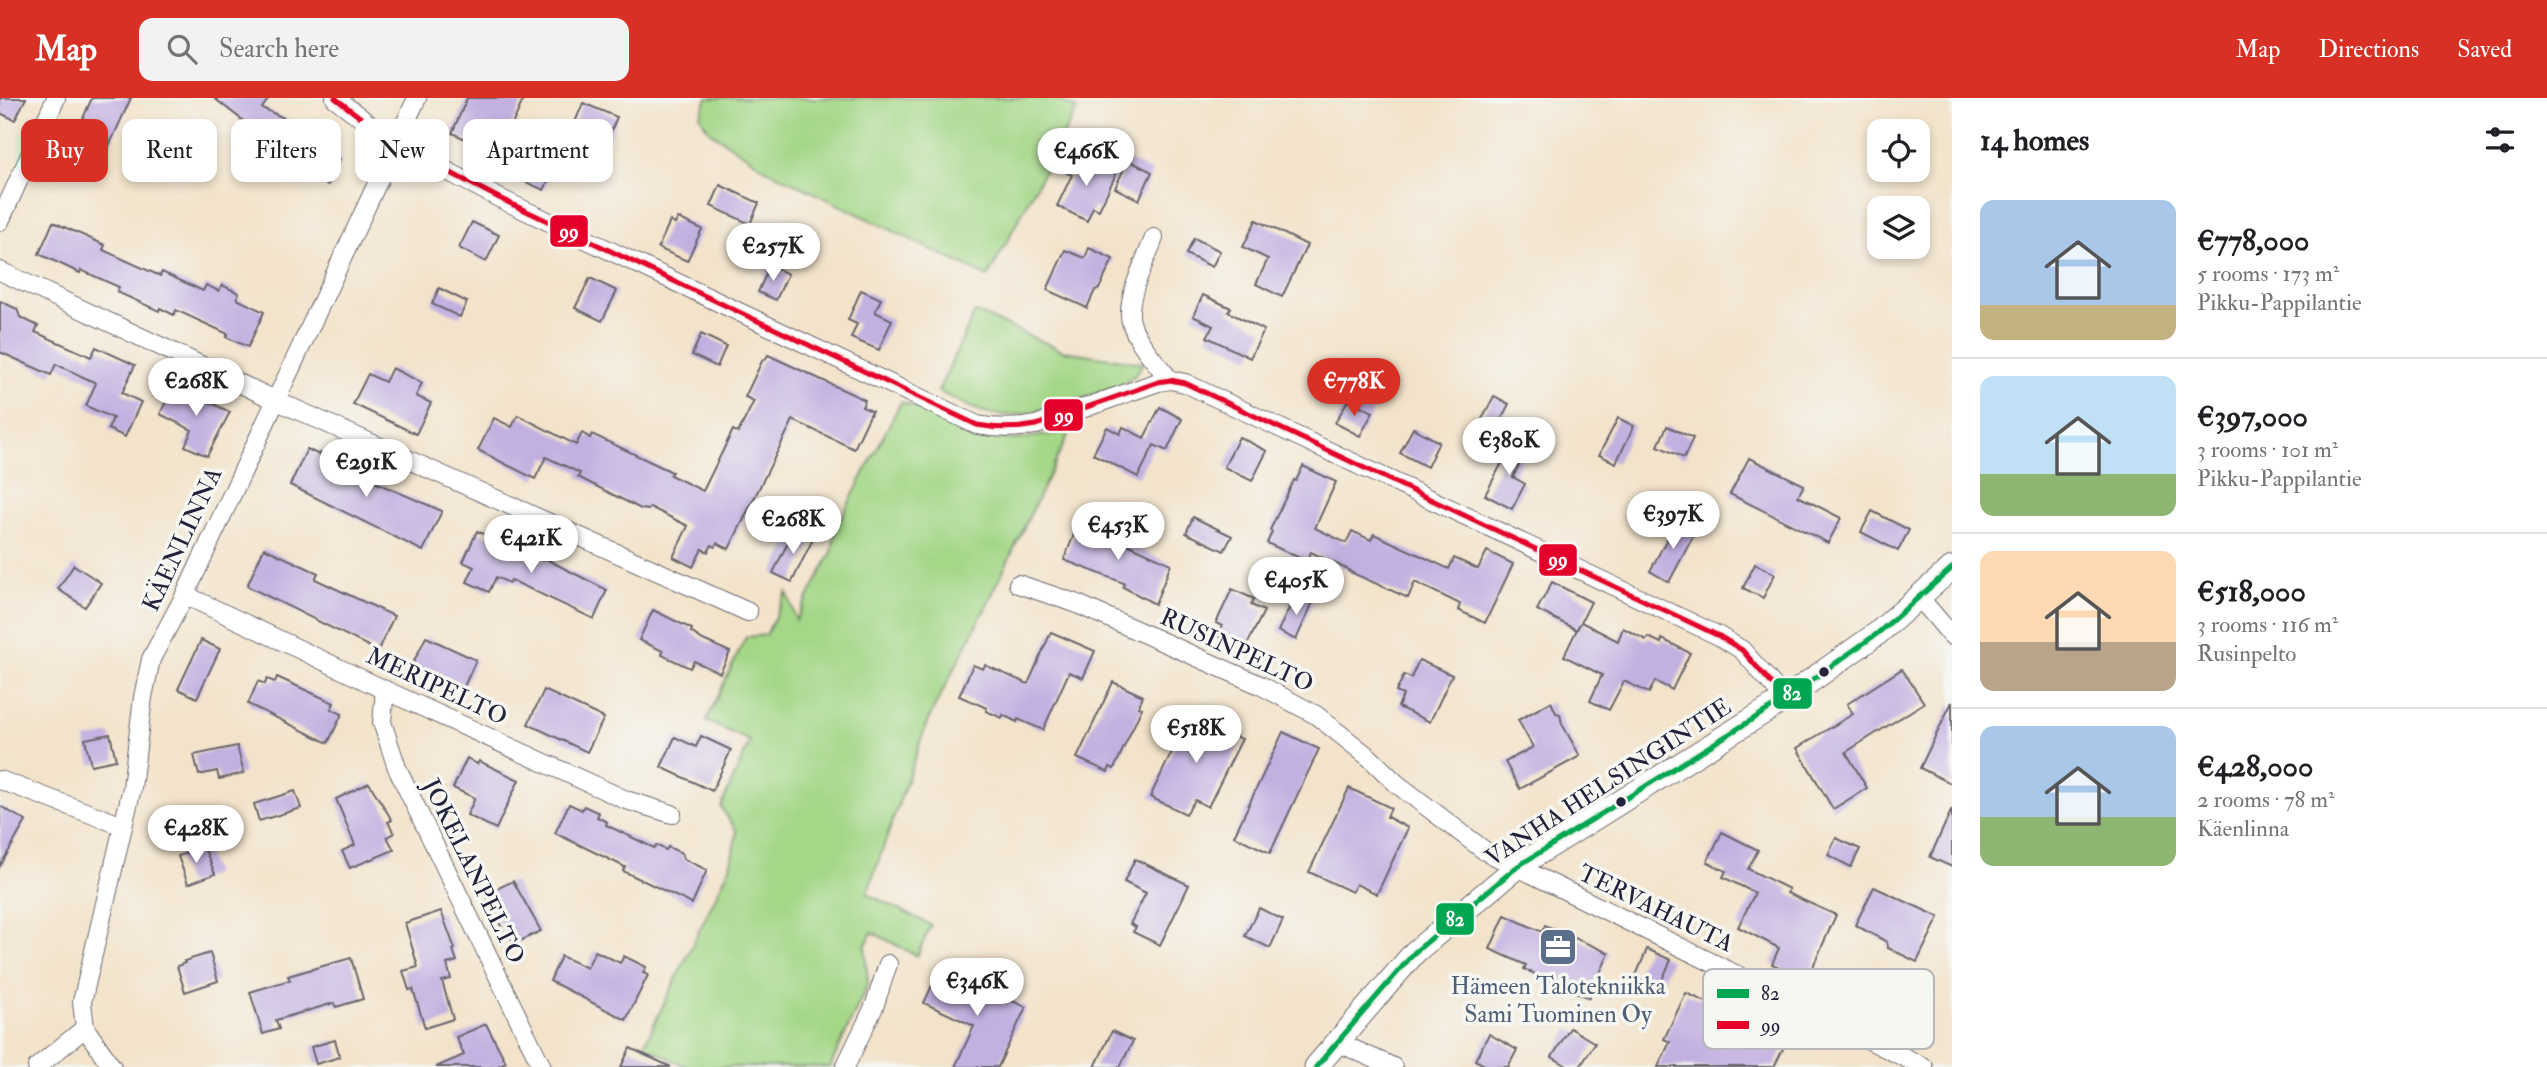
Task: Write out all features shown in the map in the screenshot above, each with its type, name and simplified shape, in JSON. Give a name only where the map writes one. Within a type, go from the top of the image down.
[{"type":"street","points":[[0,221],[56,98]]},
{"type":"street","points":[[335,98],[362,119]]},
{"type":"street","name":"KÄENLINNA","points":[[407,119],[417,98]]},
{"type":"street","points":[[449,172],[510,204],[976,425],[997,429],[1036,425],[1170,380],[1185,383],[1719,636],[1742,650],[1785,699]]},
{"type":"street","name":"KÄENLINNA","points":[[85,1028],[82,1002],[132,788],[143,696],[151,659],[185,595],[377,182]]},
{"type":"street","points":[[1154,238],[1134,292],[1130,318],[1143,345],[1170,380]]},
{"type":"street","points":[[0,271],[275,400],[748,612]]},
{"type":"street","name":"VANHA HELSINGINTIE","points":[[1316,1067],[1416,952],[1518,866],[1785,699],[1878,633],[1952,568]]},
{"type":"street","name":"RUSINPELTO","points":[[1018,584],[1075,603],[1260,684],[1316,715],[1466,838],[1518,866]]},
{"type":"street","name":"MERIPELTO","points":[[185,595],[626,800],[672,814]]},
{"type":"street","points":[[1919,597],[1952,636]]},
{"type":"street","name":"JOKELANPELTO","points":[[385,690],[382,722],[397,768],[542,1067]]},
{"type":"street","points":[[0,780],[123,826]]},
{"type":"street","name":"TERVAHAUTA","points":[[1518,866],[1571,895],[1723,969]]},
{"type":"street","points":[[845,1067],[874,1007],[888,964]]},
{"type":"street","points":[[37,1067],[85,1028],[111,1067]]},
{"type":"street","points":[[1337,1042],[1393,1067]]},
{"type":"street","name":"TERVAHAUTA","points":[[1887,1049],[1924,1067]]},
{"type":"green space","points":[[707,98],[1052,98],[1077,109],[988,277],[769,171],[709,131],[700,116]]},
{"type":"green space","points":[[975,312],[1064,351],[1143,363],[1134,376],[1123,382],[1071,402],[1016,414],[1004,415],[978,410],[938,391]]},
{"type":"green space","points":[[901,402],[937,414],[990,438],[1015,440],[1070,431],[988,603],[928,720],[867,894],[931,925],[917,956],[872,932],[865,947],[868,984],[830,1067],[686,1067],[644,1045],[730,867],[737,832],[721,807],[750,741],[706,721],[746,637],[766,635],[787,592],[796,620],[832,552],[836,528]]},
{"type":"building","points":[[0,98],[26,98],[15,120],[0,113]]},
{"type":"building","points":[[92,98],[131,98],[108,148],[108,119],[83,119]]},
{"type":"building","points":[[214,98],[269,98],[262,108],[286,119],[241,119]]},
{"type":"building","points":[[467,98],[524,98],[515,119],[463,119],[463,138],[452,133]]},
{"type":"building","points":[[583,103],[617,117],[613,127],[613,119],[576,119]]},
{"type":"building","points":[[1080,156],[1116,174],[1099,210],[1093,207],[1087,221],[1057,206],[1072,175],[1067,173],[1074,158],[1079,160]]},
{"type":"building","points":[[1128,160],[1152,172],[1139,200],[1115,188]]},
{"type":"building","points":[[526,182],[548,182],[544,190]]},
{"type":"building","points":[[720,185],[759,203],[750,224],[711,206]]},
{"type":"building","points":[[678,218],[702,229],[687,261],[658,248],[670,221],[675,224]]},
{"type":"building","points":[[1256,220],[1307,245],[1282,297],[1256,284],[1268,259],[1243,247]]},
{"type":"building","points":[[53,222],[105,245],[103,250],[160,276],[162,272],[203,291],[206,285],[219,291],[222,285],[239,293],[237,299],[264,312],[248,347],[226,337],[228,334],[176,310],[174,315],[160,308],[159,311],[117,292],[119,287],[39,254]]},
{"type":"building","points":[[472,222],[499,235],[486,262],[459,248]]},
{"type":"building","points":[[1194,238],[1220,251],[1212,267],[1186,254]]},
{"type":"building","points":[[1089,248],[1113,259],[1087,308],[1047,290],[1065,250],[1085,258]]},
{"type":"building","points":[[770,265],[788,274],[776,300],[758,292]]},
{"type":"building","points":[[590,278],[617,291],[602,321],[575,308]]},
{"type":"building","points":[[439,288],[467,302],[460,317],[432,304]]},
{"type":"building","points":[[861,290],[881,299],[875,312],[892,320],[879,350],[851,338],[857,324],[848,320]]},
{"type":"building","points":[[1203,295],[1231,308],[1228,312],[1264,330],[1250,358],[1207,337],[1213,326],[1193,316]]},
{"type":"building","points":[[0,301],[17,309],[20,317],[38,326],[35,332],[91,357],[96,347],[135,365],[122,393],[141,402],[125,437],[108,429],[113,418],[86,406],[96,383],[56,364],[51,375],[0,352]]},
{"type":"building","points":[[701,334],[726,346],[717,367],[692,355]]},
{"type":"building","points":[[768,355],[865,400],[862,407],[872,411],[854,449],[793,420],[729,549],[717,543],[715,547],[712,545],[708,552],[702,549],[693,567],[673,557],[688,526],[650,507],[648,510],[641,509],[578,477],[580,473],[546,457],[535,479],[478,450],[494,418],[512,427],[518,415],[576,445],[582,433],[590,438],[592,434],[672,472],[670,475],[703,491],[733,430],[738,433],[754,401],[745,397],[763,359]]},
{"type":"building","points":[[392,368],[422,383],[416,396],[431,403],[416,434],[353,404],[368,374],[385,382]]},
{"type":"building","points":[[174,385],[230,412],[207,456],[185,446],[192,430],[160,414]]},
{"type":"building","points":[[1494,396],[1509,404],[1495,431],[1480,423]]},
{"type":"building","points":[[1348,400],[1373,412],[1360,436],[1335,423]]},
{"type":"building","points":[[1160,407],[1182,419],[1167,451],[1154,445],[1138,477],[1093,454],[1107,427],[1120,434],[1123,427],[1144,438]]},
{"type":"building","points":[[1618,418],[1634,426],[1616,463],[1599,455]]},
{"type":"building","points":[[1667,426],[1693,438],[1684,458],[1658,446]]},
{"type":"building","points":[[1413,428],[1439,442],[1427,467],[1400,453]]},
{"type":"building","points":[[1239,437],[1267,451],[1252,481],[1224,467]]},
{"type":"building","points":[[1515,438],[1529,445],[1513,477],[1525,484],[1512,509],[1485,495]]},
{"type":"building","points":[[307,449],[442,511],[423,551],[290,485]]},
{"type":"building","points":[[1749,458],[1804,485],[1798,496],[1841,518],[1828,543],[1730,494]]},
{"type":"building","points":[[1303,466],[1336,482],[1315,528],[1346,543],[1352,531],[1371,540],[1374,534],[1449,569],[1454,558],[1478,569],[1487,551],[1513,564],[1485,623],[1458,610],[1460,604],[1415,582],[1408,598],[1311,552],[1306,561],[1267,543],[1272,532],[1270,530]]},
{"type":"building","points":[[1872,511],[1909,530],[1898,551],[1861,532]]},
{"type":"building","points":[[1193,517],[1232,536],[1224,551],[1186,533]]},
{"type":"building","points":[[1677,520],[1696,531],[1669,582],[1650,571]]},
{"type":"building","points":[[1079,522],[1171,564],[1155,604],[1123,587],[1124,583],[1064,560]]},
{"type":"building","points":[[794,530],[813,539],[792,582],[773,573]]},
{"type":"building","points":[[477,531],[543,561],[544,558],[607,590],[594,619],[511,580],[509,583],[496,577],[489,592],[467,582],[474,567],[463,562]]},
{"type":"building","points":[[264,548],[318,573],[315,579],[394,616],[378,651],[247,586]]},
{"type":"building","points":[[1755,564],[1775,574],[1763,598],[1743,588]]},
{"type":"building","points":[[74,565],[101,583],[85,607],[58,589]]},
{"type":"building","points":[[1552,582],[1591,602],[1581,622],[1618,641],[1623,628],[1646,640],[1648,637],[1661,643],[1662,639],[1690,653],[1672,690],[1655,681],[1649,693],[1624,681],[1609,710],[1590,701],[1602,675],[1564,656],[1577,630],[1537,610]]},
{"type":"building","points":[[1232,589],[1254,599],[1251,605],[1264,611],[1245,649],[1217,636],[1222,626],[1216,623]]},
{"type":"building","points":[[1296,594],[1313,602],[1296,640],[1278,631]]},
{"type":"building","points":[[653,610],[692,629],[691,632],[703,640],[730,652],[720,673],[694,661],[690,668],[639,640]]},
{"type":"building","points":[[1051,632],[1095,651],[1083,678],[1069,672],[1043,730],[1018,719],[1017,722],[1003,715],[1002,718],[959,696],[973,665],[983,669],[985,665],[1028,684]]},
{"type":"building","points":[[426,637],[476,660],[462,691],[411,667]]},
{"type":"building","points":[[201,640],[220,649],[197,698],[178,689]]},
{"type":"building","points":[[1419,660],[1452,675],[1430,722],[1398,707],[1403,695],[1396,692],[1404,675],[1411,678]]},
{"type":"building","points":[[1902,669],[1924,703],[1846,752],[1867,788],[1833,809],[1797,748],[1853,714],[1847,704]]},
{"type":"building","points":[[277,677],[334,703],[331,709],[342,714],[328,743],[248,704],[258,681],[265,684],[267,679],[275,682]]},
{"type":"building","points":[[1113,682],[1143,696],[1138,707],[1142,708],[1114,769],[1110,767],[1108,772],[1077,758]]},
{"type":"building","points":[[544,690],[604,718],[587,752],[528,724]]},
{"type":"building","points":[[1551,702],[1556,713],[1560,714],[1562,724],[1580,756],[1520,789],[1505,762],[1533,747],[1518,720]]},
{"type":"building","points":[[1952,702],[1952,784],[1920,768]]},
{"type":"building","points":[[1204,715],[1228,727],[1225,732],[1242,739],[1208,807],[1195,800],[1186,814],[1150,797],[1188,719],[1199,724]]},
{"type":"building","points":[[1283,732],[1319,749],[1270,853],[1234,836]]},
{"type":"building","points":[[110,734],[116,760],[91,765],[85,739]]},
{"type":"building","points":[[701,736],[731,750],[712,791],[661,767],[675,737],[696,747]]},
{"type":"building","points":[[237,746],[244,773],[219,779],[217,771],[199,775],[194,755]]},
{"type":"building","points":[[467,758],[519,780],[496,829],[467,815],[475,798],[453,788]]},
{"type":"building","points":[[369,783],[392,820],[388,822],[394,833],[387,837],[394,850],[350,868],[342,851],[355,845],[336,799]]},
{"type":"building","points":[[1349,788],[1391,808],[1387,817],[1408,828],[1377,894],[1356,884],[1352,892],[1309,872]]},
{"type":"building","points":[[295,791],[301,808],[259,821],[254,804]]},
{"type":"building","points":[[569,804],[582,810],[584,806],[599,813],[597,817],[607,822],[606,825],[654,848],[656,845],[666,850],[668,847],[682,853],[684,859],[707,870],[692,904],[623,871],[625,867],[555,833]]},
{"type":"building","points":[[0,806],[26,821],[0,866]]},
{"type":"building","points":[[1952,809],[1952,867],[1930,857]]},
{"type":"building","points":[[1722,832],[1758,850],[1748,869],[1789,889],[1787,893],[1836,915],[1812,969],[1783,969],[1772,964],[1779,948],[1738,927],[1755,893],[1723,877],[1726,871],[1707,862]]},
{"type":"building","points":[[1836,838],[1860,849],[1851,867],[1828,855]]},
{"type":"building","points":[[204,847],[215,874],[188,884],[178,856]]},
{"type":"building","points":[[1135,859],[1189,885],[1160,945],[1133,932],[1136,927],[1130,924],[1146,893],[1124,882]]},
{"type":"building","points":[[513,881],[541,931],[514,944],[509,933],[505,935],[486,894]]},
{"type":"building","points":[[1874,887],[1939,917],[1917,962],[1888,948],[1887,942],[1855,925]]},
{"type":"building","points":[[1259,908],[1283,920],[1270,948],[1245,936]]},
{"type":"building","points":[[441,911],[457,961],[447,964],[451,979],[442,981],[453,1019],[425,1028],[413,989],[409,990],[403,971],[418,967],[405,923]]},
{"type":"building","points":[[1505,915],[1542,932],[1545,925],[1609,953],[1589,998],[1524,969],[1526,965],[1490,949]]},
{"type":"building","points":[[1647,949],[1671,960],[1658,989],[1635,978]]},
{"type":"building","points":[[595,951],[620,963],[624,956],[646,967],[643,973],[648,975],[626,1020],[550,981],[561,956],[587,968]]},
{"type":"building","points":[[210,953],[218,981],[185,992],[177,966]]},
{"type":"building","points":[[351,958],[363,999],[336,1007],[334,1003],[276,1020],[279,1029],[263,1034],[250,992],[290,980],[288,976]]},
{"type":"building","points":[[940,968],[1026,1007],[998,1067],[955,1067],[974,1026],[924,1003]]},
{"type":"building","points":[[1686,993],[1703,1001],[1703,1049],[1783,1049],[1774,1067],[1658,1067],[1670,1042],[1664,1039]]},
{"type":"building","points":[[486,1024],[506,1062],[496,1067],[436,1067],[464,1055],[456,1037]]},
{"type":"building","points":[[1570,1028],[1595,1043],[1580,1067],[1569,1067],[1552,1057]]},
{"type":"building","points":[[1112,1031],[1133,1041],[1120,1067],[1095,1067]]},
{"type":"building","points":[[1489,1034],[1517,1050],[1508,1067],[1488,1067],[1475,1060]]},
{"type":"building","points":[[335,1040],[340,1057],[316,1064],[311,1047]]},
{"type":"building","points":[[630,1048],[671,1067],[621,1067]]},
{"type":"transit line","name":"99","points":[[335,98],[395,144],[499,198],[977,425],[1006,428],[1036,425],[1158,382],[1170,380],[1185,383],[1719,636],[1742,650],[1785,699]]},
{"type":"transit line","name":"82","points":[[1316,1067],[1415,952],[1518,866],[1785,699],[1878,633],[1952,568]]},
{"type":"place","name":"Hämeen Talotekniikka Sami Tuominen Oy","points":[[1558,947]]}]
